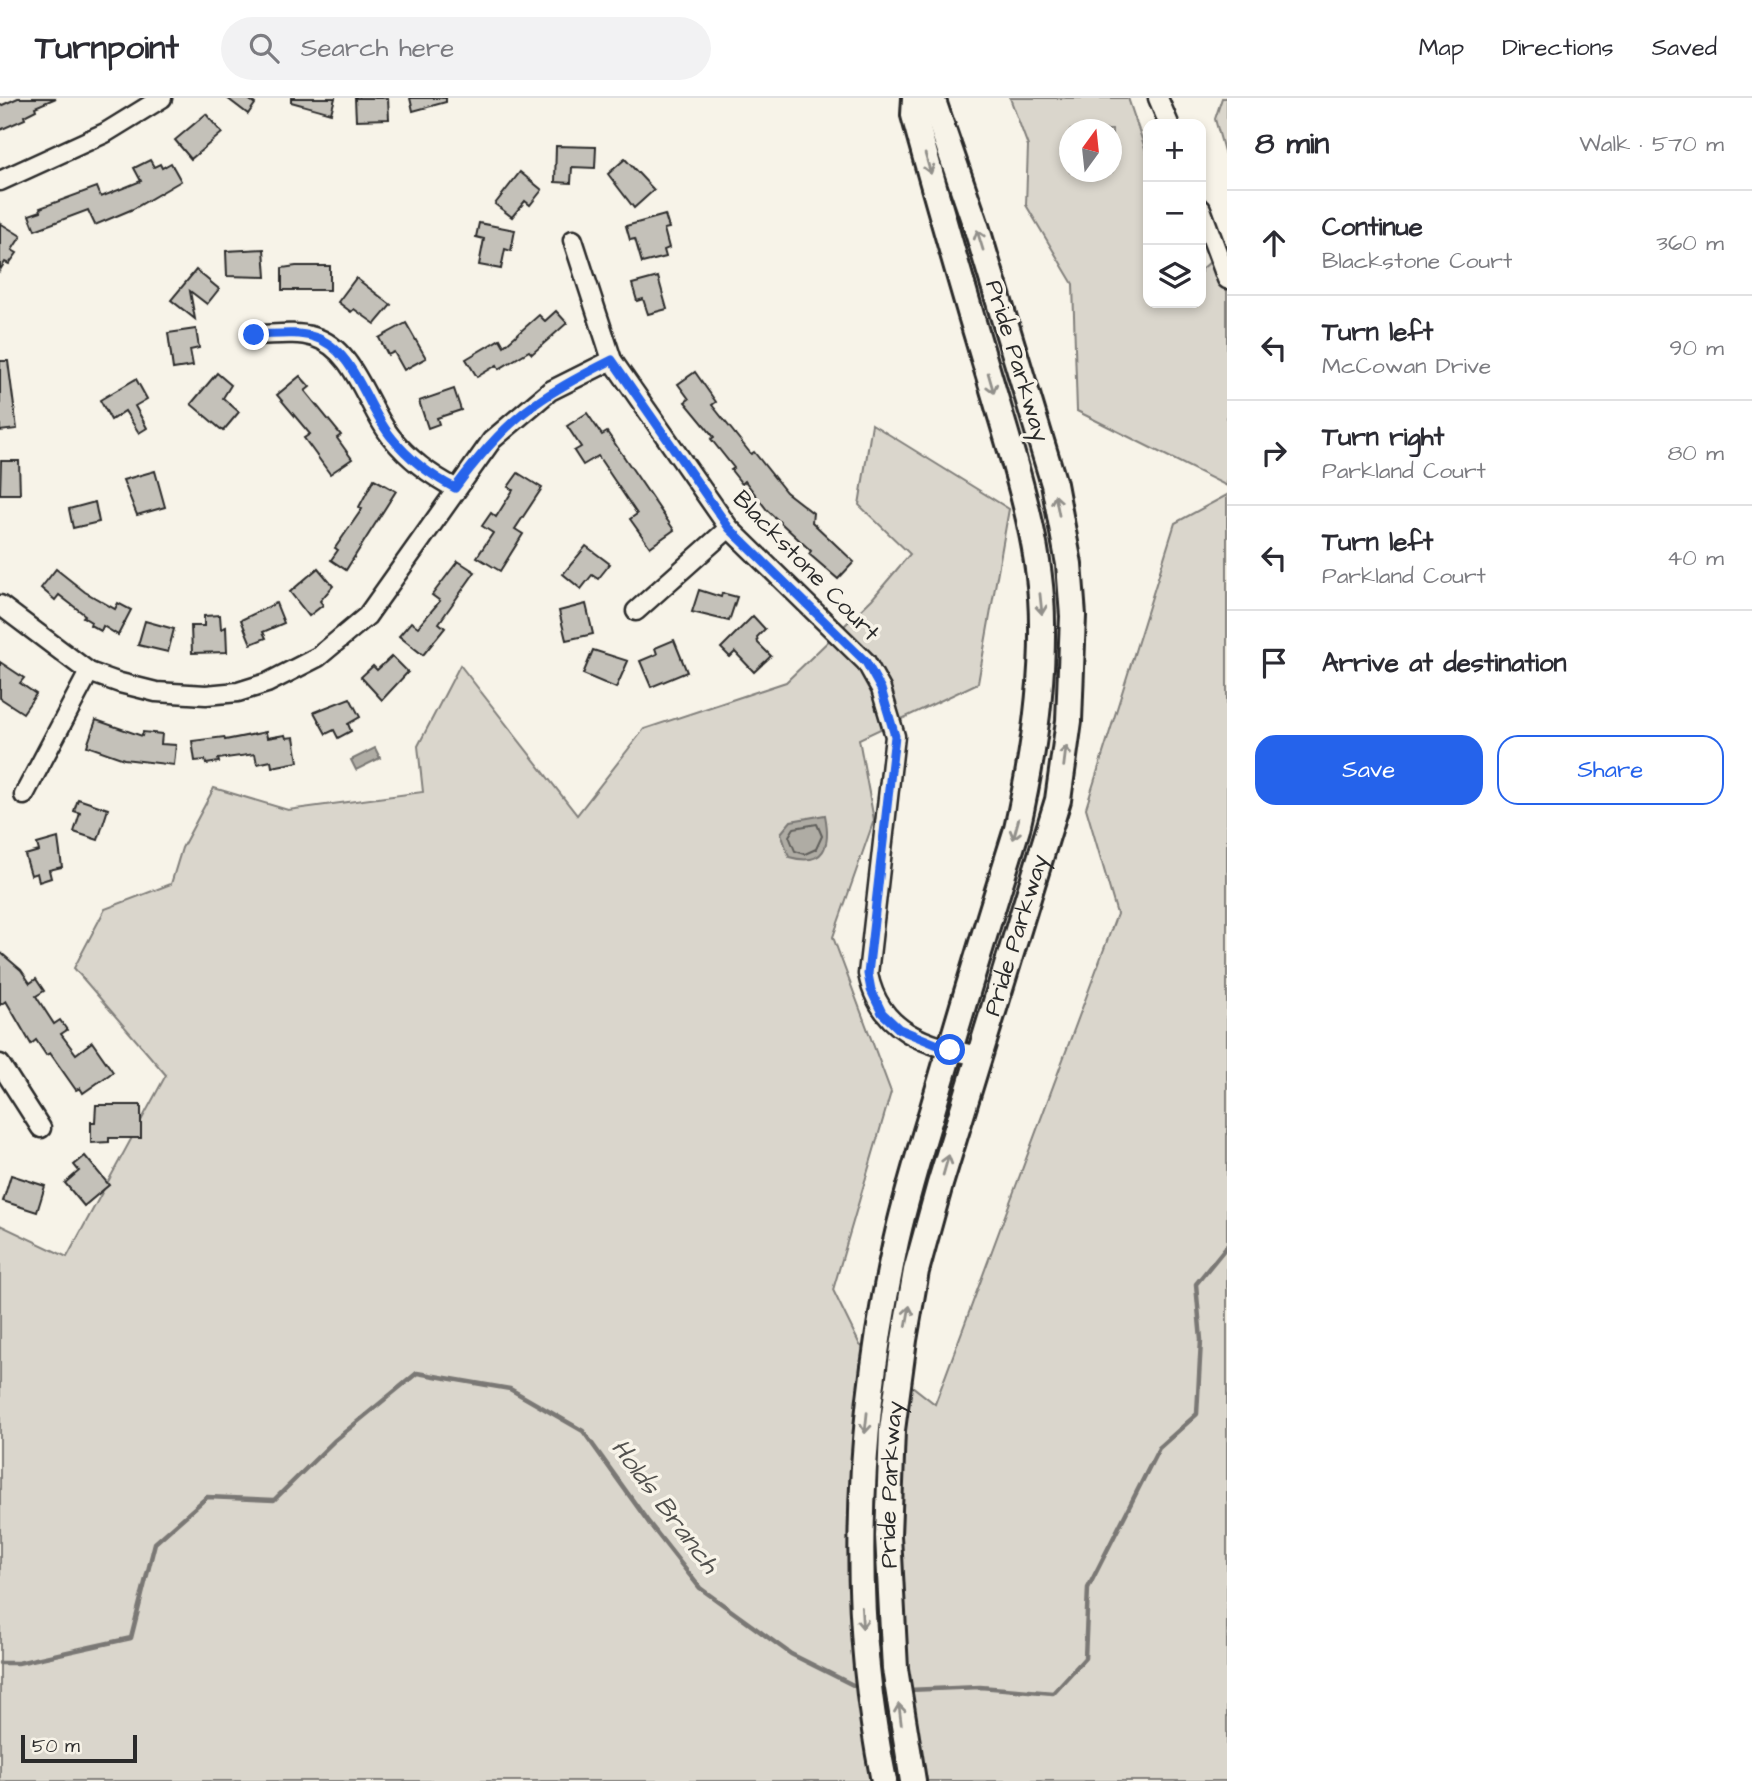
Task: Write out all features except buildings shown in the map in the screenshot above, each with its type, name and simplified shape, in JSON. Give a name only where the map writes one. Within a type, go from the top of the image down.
[{"type":"main road","name":"Pride Parkway","points":[[884,1781],[872,1723],[864,1651],[859,1550],[864,1443],[881,1316],[903,1212],[1017,829],[1029,777],[1036,726],[1042,622],[1036,567],[1021,488],[917,128],[914,115],[915,98]]},
{"type":"main road","name":"Pride Parkway","points":[[913,1781],[895,1670],[888,1536],[892,1430],[916,1271],[978,1056],[1058,800],[1069,721],[1073,616],[1069,564],[1054,484],[977,229],[932,98]]},
{"type":"street","points":[[0,181],[105,132],[162,98]]},
{"type":"street","points":[[1158,98],[1167,119]]},
{"type":"street","points":[[1206,222],[1227,279]]},
{"type":"street","name":"Blackstone Court","points":[[573,240],[612,360],[729,528],[866,662],[881,689],[895,736],[868,974],[882,1013],[899,1029],[950,1050],[978,1056]]},
{"type":"street","points":[[254,335],[303,335],[315,337],[331,346],[352,371],[390,436],[410,457],[455,488]]},
{"type":"street","points":[[0,605],[89,672],[156,692],[206,695],[238,692],[295,671],[343,639],[367,616],[455,488],[492,440],[520,413],[550,391],[612,360]]},
{"type":"street","points":[[636,611],[729,528]]},
{"type":"street","points":[[24,795],[89,672]]},
{"type":"street","points":[[0,1064],[41,1128]]},
{"type":"shaded area","points":[[1010,98],[1128,98],[1143,142],[1143,308],[1206,308],[1206,266],[1227,247],[1227,486],[1077,411],[1073,284],[1026,205],[1028,146]]},
{"type":"shaded area","points":[[1222,98],[1227,98],[1227,162],[1215,119]]},
{"type":"shaded area","points":[[872,424],[1009,509],[978,683],[859,739],[874,820],[833,937],[891,1092],[833,1290],[860,1345],[935,1404],[1117,914],[1086,808],[1175,523],[1227,495],[1227,1781],[0,1781],[0,1225],[67,1257],[166,1075],[74,968],[105,909],[171,884],[182,848],[214,788],[288,810],[423,792],[418,746],[460,665],[577,815],[644,729],[786,682],[872,599],[910,554],[859,505]]},
{"type":"water","points":[[375,748],[380,758],[356,770],[351,760]]},
{"type":"water","points":[[825,815],[827,836],[823,851],[811,859],[789,857],[781,833],[791,821]]},
{"type":"waterway","name":"Holds Branch","points":[[908,1690],[980,1687],[1053,1693],[1085,1658],[1088,1588],[1159,1448],[1197,1414],[1201,1340],[1196,1284],[1227,1246]]},
{"type":"waterway","name":"Holds Branch","points":[[0,1663],[18,1663],[131,1638],[155,1543],[207,1497],[274,1500],[334,1441],[417,1373],[510,1389],[583,1431],[700,1588],[791,1654],[861,1689]]},
{"type":"route","points":[[254,335],[303,335],[324,341],[337,351],[352,371],[390,436],[410,457],[455,488],[492,440],[520,413],[550,391],[612,360],[729,528],[866,662],[881,689],[890,711],[895,736],[868,974],[871,990],[882,1013],[899,1029],[950,1050]]}]
